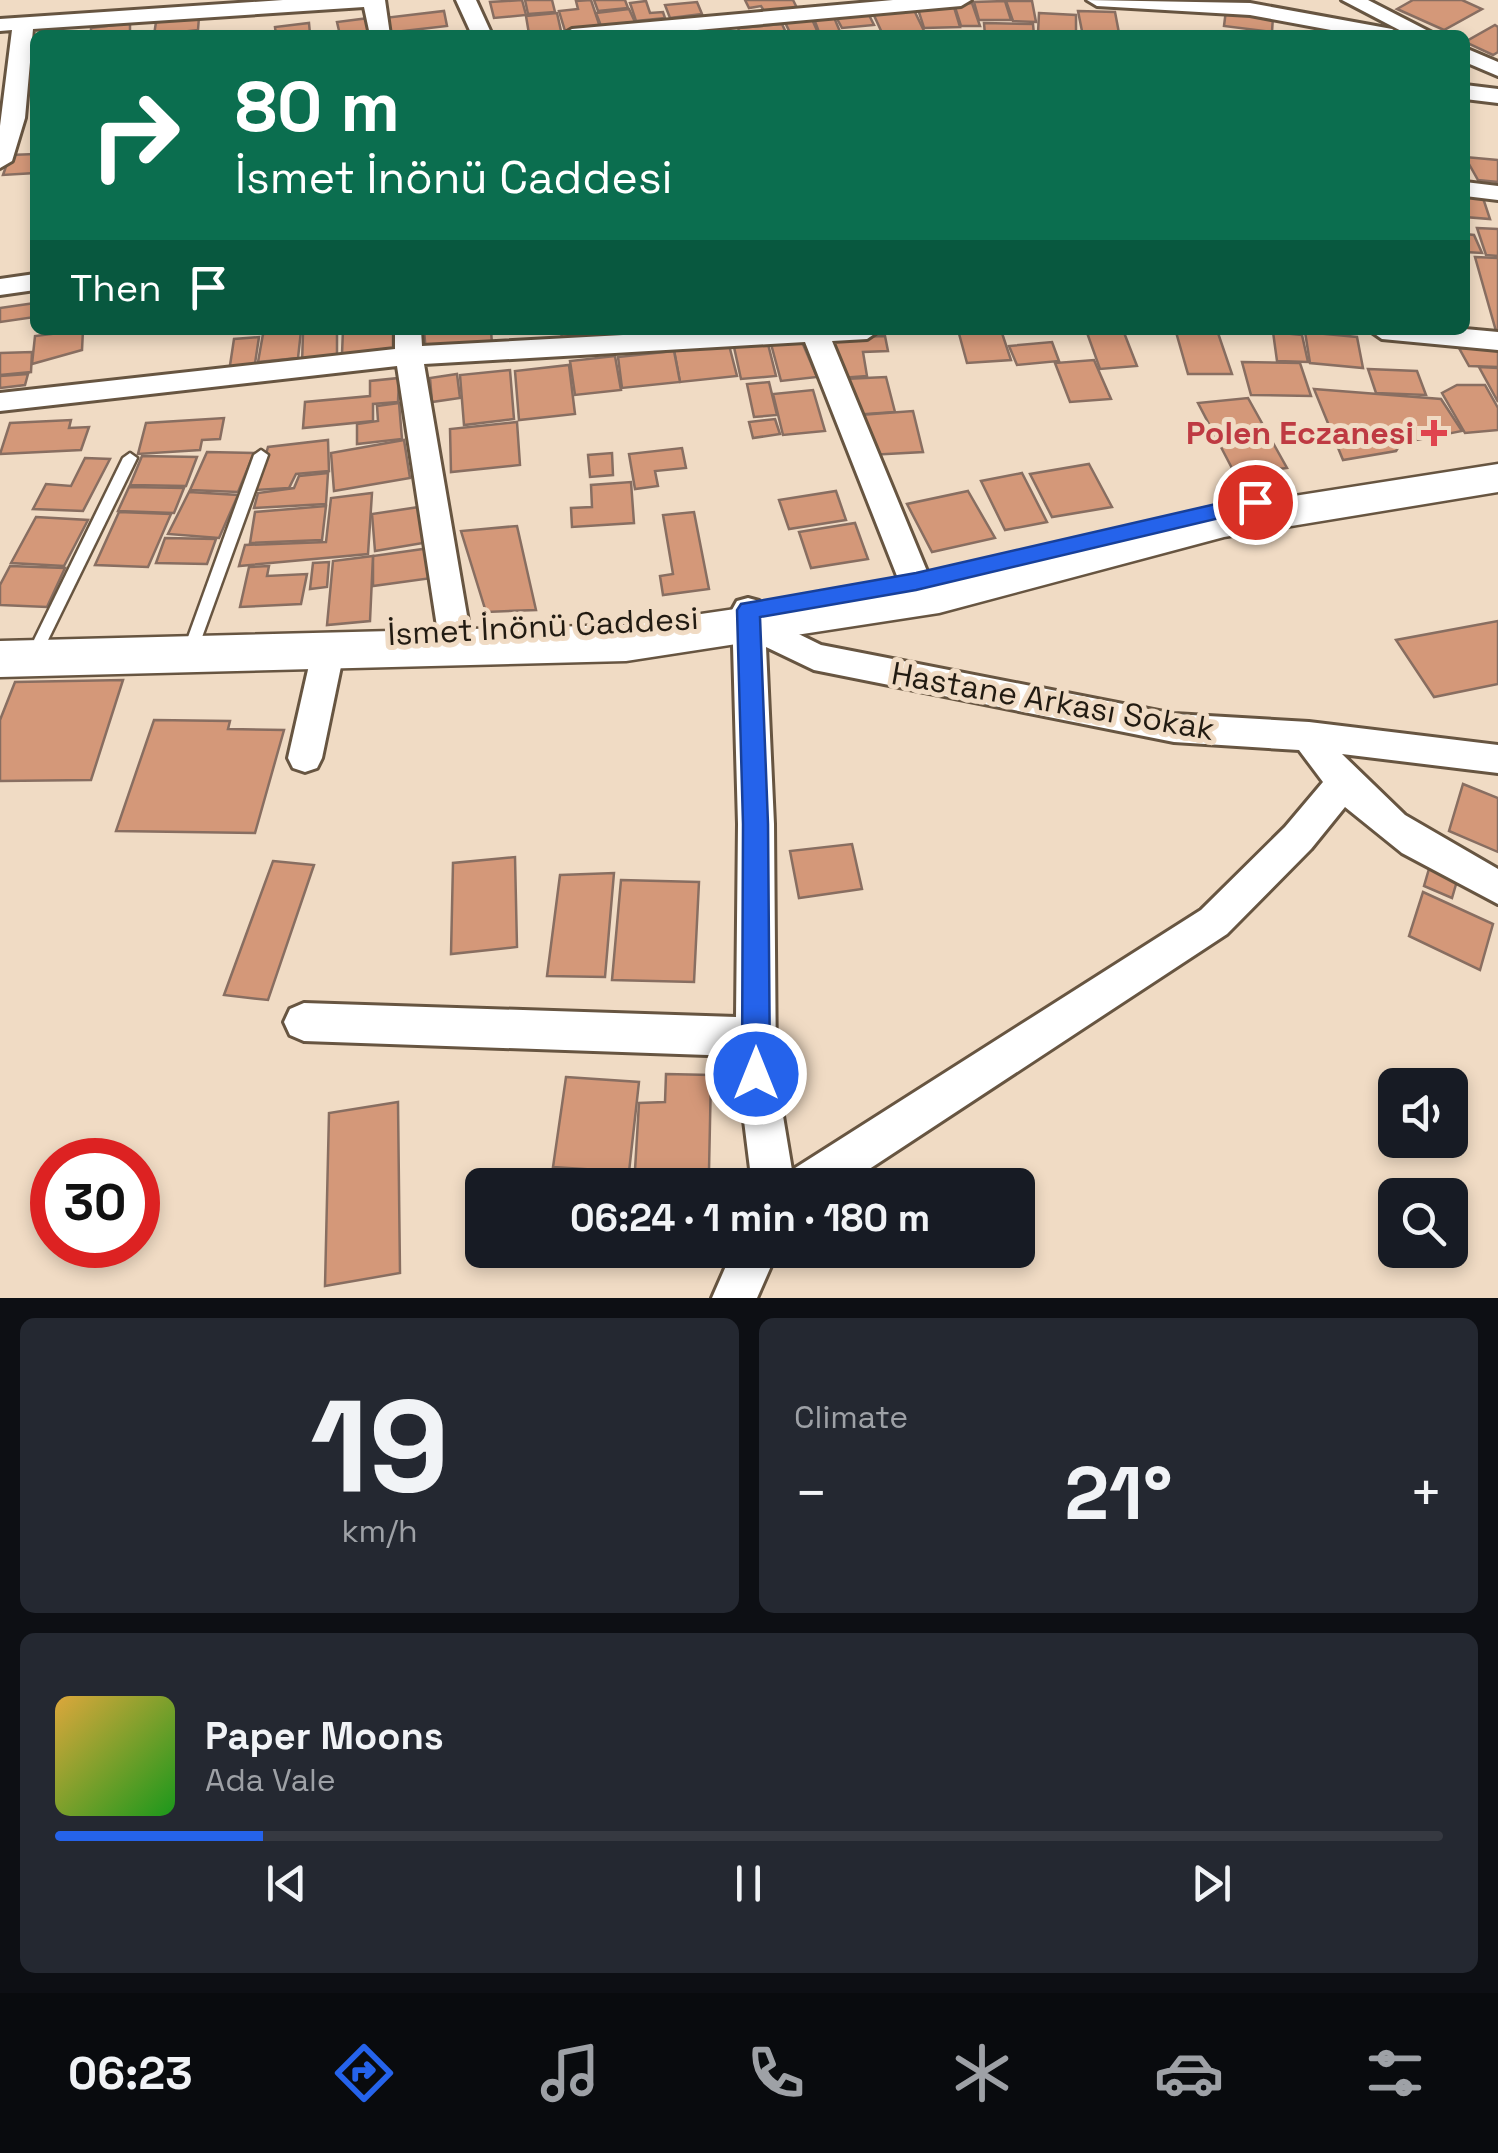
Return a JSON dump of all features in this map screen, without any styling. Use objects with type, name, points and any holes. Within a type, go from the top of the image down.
[{"type":"street","points":[[0,161],[17,102],[11,24],[141,25],[374,0],[379,30]]},
{"type":"street","points":[[466,0],[480,30]]},
{"type":"street","points":[[619,30],[961,0]]},
{"type":"street","points":[[1098,0],[1250,9],[1365,30]]},
{"type":"street","points":[[1352,0],[1415,30]]},
{"type":"street","points":[[1470,56],[1498,70]]},
{"type":"street","points":[[1470,93],[1498,96]]},
{"type":"street","points":[[1470,190],[1498,193]]},
{"type":"street","points":[[0,288],[30,283]]},
{"type":"street","points":[[0,402],[408,343],[704,335]]},
{"type":"street","points":[[816,335],[916,581]]},
{"type":"street","points":[[1435,335],[1498,341]]},
{"type":"street","points":[[408,343],[454,633]]},
{"type":"street","points":[[0,659],[626,643],[749,617],[939,596],[1224,522],[1497,476]]},
{"type":"street","name":"İsmet İnönü Caddesi","points":[[21,640],[454,633],[749,617],[1255,502],[1497,476]]},
{"type":"street","points":[[749,617],[756,1074],[770,1168]]},
{"type":"street","name":"Hastane Arkası Sokak","points":[[749,617],[814,658],[983,692],[1174,728],[1309,736],[1498,759]]},
{"type":"street","points":[[306,758],[328,652]]},
{"type":"street","points":[[1309,736],[1342,785],[1382,822],[1422,849],[1498,887]]},
{"type":"street","points":[[833,1168],[1214,922],[1298,838],[1342,785]]},
{"type":"street","points":[[304,1022],[756,1038]]},
{"type":"street","points":[[734,1298],[748,1268]]},
{"type":"lane","points":[[194,640],[261,454]]},
{"type":"lane","points":[[21,640],[130,458]]},
{"type":"building","points":[[522,0],[526,15],[494,18],[490,2]]},
{"type":"building","points":[[525,0],[552,0],[555,12],[528,14]]},
{"type":"building","points":[[591,0],[600,27],[565,30],[559,11],[578,9],[576,1]]},
{"type":"building","points":[[594,0],[625,0],[628,8],[598,11]]},
{"type":"building","points":[[745,0],[793,0],[797,8],[764,11],[761,6],[749,8]]},
{"type":"building","points":[[1413,0],[1462,0],[1482,9],[1444,30],[1397,9]]},
{"type":"building","points":[[646,1],[650,13],[663,12],[665,18],[636,21],[630,3]]},
{"type":"building","points":[[1005,1],[1011,20],[979,20],[974,2]]},
{"type":"building","points":[[1006,1],[1032,1],[1036,22],[1013,21]]},
{"type":"building","points":[[697,2],[702,14],[670,18],[665,5]]},
{"type":"building","points":[[972,3],[980,26],[961,26],[954,4]]},
{"type":"building","points":[[953,4],[960,27],[924,28],[917,6]]},
{"type":"building","points":[[913,8],[924,30],[881,30],[872,11]]},
{"type":"building","points":[[629,9],[635,22],[601,26],[596,13]]},
{"type":"building","points":[[1226,10],[1273,16],[1272,30],[1224,26]]},
{"type":"building","points":[[444,11],[447,26],[386,30],[384,18]]},
{"type":"building","points":[[867,11],[874,25],[842,28],[835,15]]},
{"type":"building","points":[[1078,11],[1115,12],[1118,30],[1082,30]]},
{"type":"building","points":[[557,13],[561,30],[528,30],[526,16]]},
{"type":"building","points":[[1039,13],[1076,15],[1076,30],[1038,30]]},
{"type":"building","points":[[833,15],[839,30],[818,30],[813,16]]},
{"type":"building","points":[[199,17],[198,30],[155,30],[156,22]]},
{"type":"building","points":[[811,17],[817,30],[789,30],[784,20]]},
{"type":"building","points":[[369,18],[370,30],[339,30],[337,22]]},
{"type":"building","points":[[130,23],[130,30],[91,28]]},
{"type":"building","points":[[309,23],[310,30],[275,30],[275,27]]},
{"type":"building","points":[[984,23],[1033,24],[1034,30],[985,30]]},
{"type":"building","points":[[782,24],[785,30],[739,30]]},
{"type":"building","points":[[1495,25],[1498,52],[1493,55],[1470,44],[1470,39]]},
{"type":"building","points":[[30,154],[30,173],[3,175],[10,155]]},
{"type":"building","points":[[1470,157],[1498,160],[1498,182],[1478,180]]},
{"type":"building","points":[[1470,194],[1482,195],[1490,219],[1470,217]]},
{"type":"building","points":[[1477,228],[1498,229],[1498,256],[1486,255]]},
{"type":"building","points":[[1470,235],[1474,235],[1482,253],[1470,252]]},
{"type":"building","points":[[1475,257],[1498,258],[1498,331],[1496,331]]},
{"type":"building","points":[[30,304],[30,318],[0,322],[0,308]]},
{"type":"building","points":[[83,335],[82,350],[32,364],[35,336]]},
{"type":"building","points":[[263,335],[301,335],[298,358],[258,362]]},
{"type":"building","points":[[303,335],[337,335],[337,360],[302,364]]},
{"type":"building","points":[[343,335],[393,335],[393,348],[342,354]]},
{"type":"building","points":[[424,335],[491,335],[492,344],[426,352]]},
{"type":"building","points":[[562,335],[606,337],[562,340]]},
{"type":"building","points":[[959,335],[1003,335],[1011,360],[967,363]]},
{"type":"building","points":[[1088,335],[1125,335],[1137,366],[1100,369]]},
{"type":"building","points":[[1177,335],[1219,335],[1232,374],[1188,374]]},
{"type":"building","points":[[1273,335],[1302,335],[1308,362],[1277,361]]},
{"type":"building","points":[[1305,335],[1357,337],[1363,368],[1310,363]]},
{"type":"building","points":[[885,336],[888,351],[863,352],[867,376],[840,378],[832,338]]},
{"type":"building","points":[[259,337],[254,370],[229,372],[234,339]]},
{"type":"building","points":[[802,342],[817,377],[781,381],[771,344]]},
{"type":"building","points":[[1052,342],[1059,361],[1017,365],[1009,346]]},
{"type":"building","points":[[768,344],[776,376],[741,379],[734,347]]},
{"type":"building","points":[[729,345],[737,376],[680,382],[674,350]]},
{"type":"building","points":[[1459,348],[1498,350],[1498,367],[1469,366]]},
{"type":"building","points":[[674,351],[680,382],[622,388],[618,357]]},
{"type":"building","points":[[32,352],[31,372],[0,375],[0,353]]},
{"type":"building","points":[[615,356],[621,390],[575,395],[570,361]]},
{"type":"building","points":[[1094,360],[1111,399],[1070,402],[1055,363]]},
{"type":"building","points":[[1242,362],[1300,363],[1311,396],[1251,395]]},
{"type":"building","points":[[569,365],[575,414],[519,420],[515,371]]},
{"type":"building","points":[[1479,367],[1498,368],[1498,402]]},
{"type":"building","points":[[1368,369],[1417,371],[1426,395],[1376,393]]},
{"type":"building","points":[[510,370],[514,419],[464,425],[460,375]]},
{"type":"building","points":[[28,374],[25,385],[0,388],[0,376]]},
{"type":"building","points":[[457,374],[460,398],[432,402],[430,378]]},
{"type":"building","points":[[886,377],[895,412],[852,415],[844,379]]},
{"type":"building","points":[[399,378],[398,402],[373,404],[373,421],[303,428],[305,402],[370,396],[370,381]]},
{"type":"building","points":[[769,382],[777,415],[754,417],[747,384]]},
{"type":"building","points":[[1457,385],[1485,385],[1498,408],[1498,430],[1465,433],[1442,393]]},
{"type":"building","points":[[1314,389],[1441,399],[1462,431],[1401,443],[1396,451],[1343,460]]},
{"type":"building","points":[[813,390],[825,431],[783,435],[773,394]]},
{"type":"building","points":[[1248,398],[1287,468],[1235,474],[1198,403]]},
{"type":"building","points":[[399,403],[402,439],[357,444],[357,424],[378,421],[377,406]]},
{"type":"building","points":[[913,411],[923,452],[869,455],[860,415]]},
{"type":"building","points":[[224,418],[220,439],[202,440],[200,450],[138,454],[146,423]]},
{"type":"building","points":[[775,419],[780,434],[753,438],[749,422]]},
{"type":"building","points":[[71,420],[69,428],[89,427],[81,450],[0,454],[10,423]]},
{"type":"building","points":[[517,422],[520,465],[451,472],[450,429]]},
{"type":"building","points":[[328,440],[329,471],[296,474],[289,488],[256,490],[268,447]]},
{"type":"building","points":[[404,440],[410,478],[334,491],[331,453]]},
{"type":"building","points":[[682,448],[686,468],[655,471],[658,486],[635,489],[629,454]]},
{"type":"building","points":[[207,452],[254,453],[238,492],[190,490]]},
{"type":"building","points":[[612,453],[613,475],[590,477],[588,455]]},
{"type":"building","points":[[142,456],[197,457],[186,486],[130,485]]},
{"type":"building","points":[[85,458],[110,459],[83,511],[33,509],[46,484],[71,486]]},
{"type":"building","points":[[1089,464],[1112,507],[1052,517],[1030,474]]},
{"type":"building","points":[[328,473],[326,504],[254,508],[258,493],[294,488],[299,476]]},
{"type":"building","points":[[1022,473],[1047,522],[1005,530],[981,481]]},
{"type":"building","points":[[631,482],[634,523],[572,527],[571,508],[592,507],[591,485]]},
{"type":"building","points":[[129,487],[184,488],[174,513],[118,511]]},
{"type":"building","points":[[836,491],[846,520],[789,529],[779,500]]},
{"type":"building","points":[[968,491],[995,538],[932,552],[907,504]]},
{"type":"building","points":[[189,492],[238,495],[219,538],[168,534]]},
{"type":"building","points":[[372,493],[368,554],[239,566],[245,545],[326,542],[331,498]]},
{"type":"building","points":[[326,506],[322,540],[250,543],[255,512]]},
{"type":"building","points":[[419,507],[423,543],[375,551],[372,514]]},
{"type":"building","points":[[119,512],[171,514],[148,567],[95,565]]},
{"type":"building","points":[[694,512],[709,589],[663,595],[660,576],[673,574],[663,515]]},
{"type":"building","points":[[36,517],[88,520],[64,566],[11,563]]},
{"type":"building","points":[[855,523],[868,559],[811,568],[799,532]]},
{"type":"building","points":[[517,526],[536,610],[486,612],[461,531]]},
{"type":"building","points":[[165,538],[216,539],[207,564],[156,563]]},
{"type":"building","points":[[430,548],[432,578],[373,586],[373,556]]},
{"type":"building","points":[[373,556],[370,621],[327,625],[333,561]]},
{"type":"building","points":[[329,562],[327,587],[310,589],[313,563]]},
{"type":"building","points":[[10,566],[65,568],[47,607],[0,605],[0,585]]},
{"type":"building","points":[[269,566],[267,576],[307,574],[301,604],[240,607],[249,567]]},
{"type":"building","points":[[1498,621],[1498,684],[1434,697],[1396,640]]},
{"type":"building","points":[[123,680],[91,780],[0,781],[0,720],[15,682]]},
{"type":"building","points":[[154,720],[230,721],[228,729],[284,730],[255,833],[116,831]]},
{"type":"building","points":[[1463,784],[1498,798],[1498,852],[1449,831]]},
{"type":"building","points":[[852,844],[862,889],[799,898],[790,851]]},
{"type":"building","points":[[515,857],[517,947],[451,954],[453,863]]},
{"type":"building","points":[[273,861],[314,865],[268,1000],[224,995]]},
{"type":"building","points":[[1431,862],[1459,874],[1452,898],[1424,886]]},
{"type":"building","points":[[614,873],[605,977],[547,976],[560,875]]},
{"type":"building","points":[[621,880],[699,882],[694,982],[612,980]]},
{"type":"building","points":[[1423,892],[1493,924],[1480,970],[1409,936]]},
{"type":"building","points":[[666,1074],[711,1075],[709,1168],[635,1168],[639,1103],[665,1102]]},
{"type":"building","points":[[566,1077],[639,1082],[629,1168],[553,1167]]},
{"type":"building","points":[[398,1102],[400,1273],[325,1286],[329,1113]]},
{"type":"place","name":"Polen Eczanesi","points":[[1434,433]]},
{"type":"route","points":[[756,1074],[756,824],[748,610],[916,581],[1255,502]]}]
